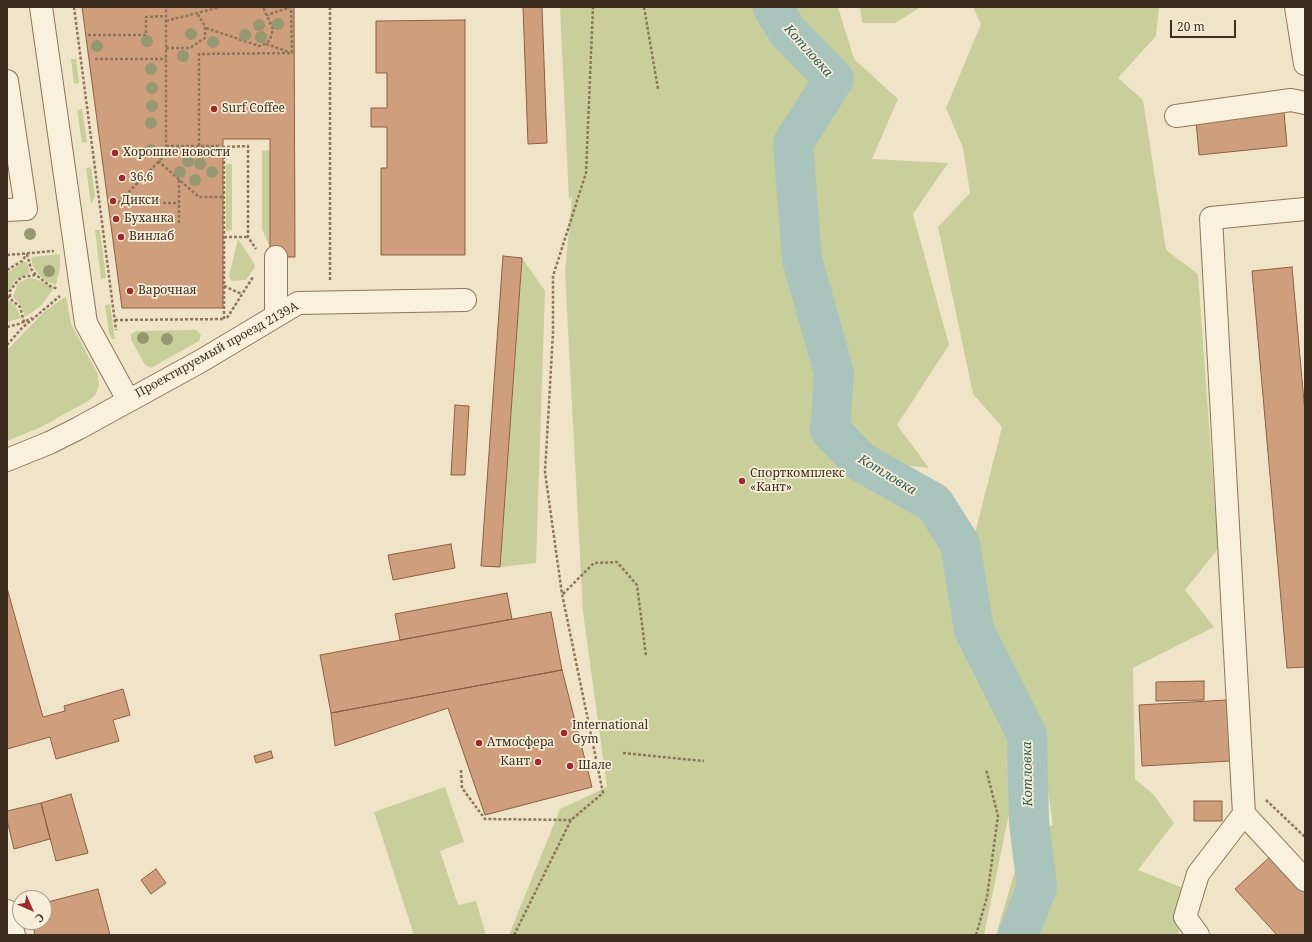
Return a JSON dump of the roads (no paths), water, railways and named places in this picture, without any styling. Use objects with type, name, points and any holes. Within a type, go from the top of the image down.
[{"type":"street","points":[[41,7],[86,323],[128,400]]},
{"type":"street","points":[[1296,7],[1305,64]]},
{"type":"street","points":[[7,81],[26,209],[7,210]]},
{"type":"street","points":[[1176,116],[1291,100],[1305,103]]},
{"type":"street","points":[[1305,209],[1211,218],[1244,814],[1305,880]]},
{"type":"street","points":[[282,257],[282,312]]},
{"type":"street","name":"Проектируемый проезд 2139А","points":[[7,460],[49,443],[201,360],[298,303],[465,300]]},
{"type":"street","points":[[1198,935],[1185,917],[1198,874],[1244,814]]},
{"type":"street","points":[[7,911],[14,935]]},
{"type":"waterway","name":"Котловка","points":[[773,7],[787,31],[834,79],[793,143],[802,259],[834,373],[830,430],[861,462],[934,503],[960,544],[974,630],[1027,735],[1029,823],[1037,887],[1018,935]]},
{"type":"place","name":"Surf Coffee","points":[[214,109]]},
{"type":"place","name":"Хорошие новости","points":[[115,153]]},
{"type":"place","name":"36,6","points":[[122,178]]},
{"type":"place","name":"Дикси","points":[[113,201]]},
{"type":"place","name":"Буханка","points":[[116,219]]},
{"type":"place","name":"Винлаб","points":[[121,237]]},
{"type":"place","name":"Варочная","points":[[130,291]]},
{"type":"place","name":"Спорткомплекс «Кант»","points":[[742,481]]},
{"type":"place","name":"International Gym","points":[[564,733]]},
{"type":"place","name":"Атмосфера","points":[[479,743]]},
{"type":"place","name":"Кант","points":[[538,762]]},
{"type":"place","name":"Шале","points":[[570,766]]}]
